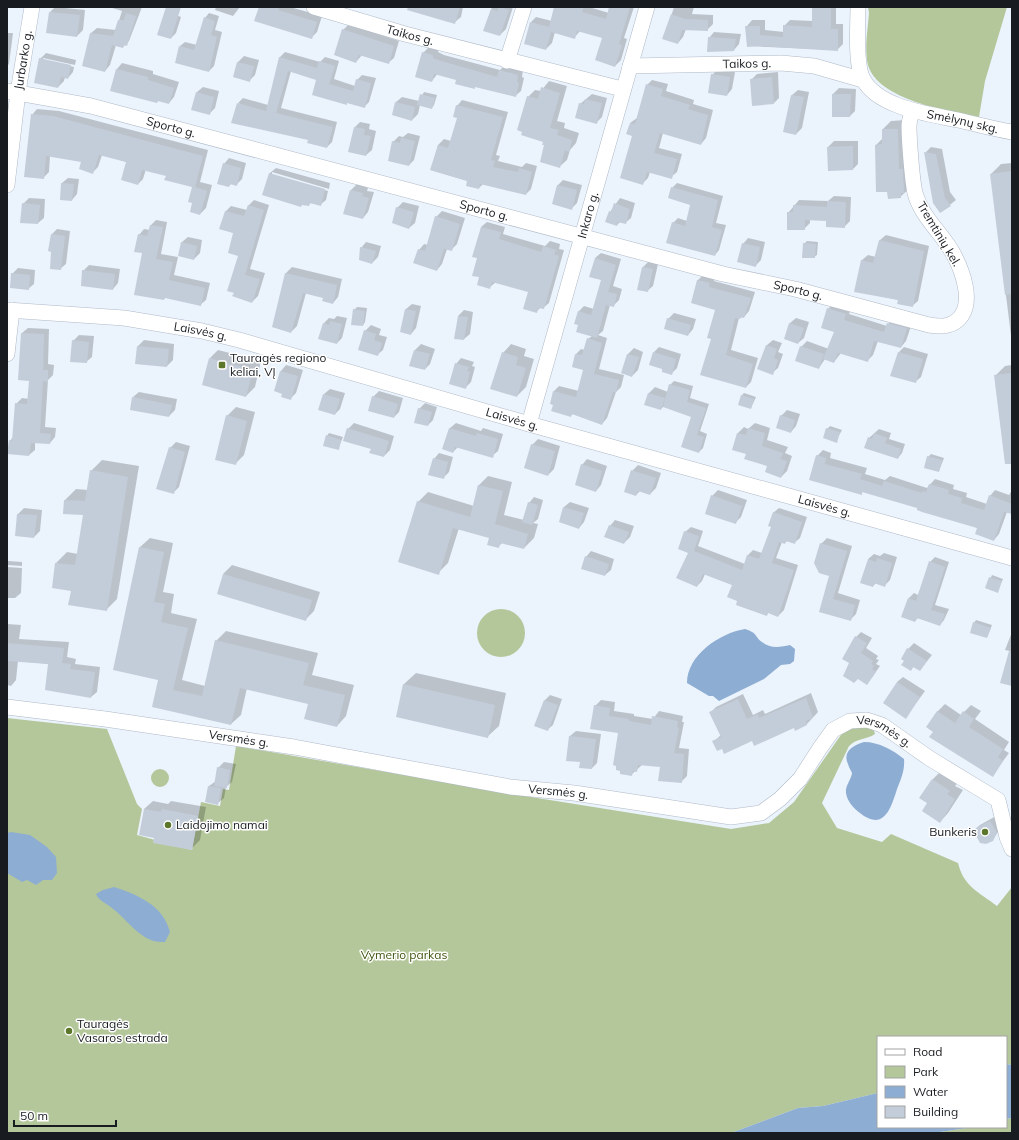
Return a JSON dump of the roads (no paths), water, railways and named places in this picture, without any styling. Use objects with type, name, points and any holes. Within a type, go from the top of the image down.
[{"type":"street","name":"Jurbarko g.","points":[[7,185],[13,92],[32,7]]},
{"type":"street","name":"Taikos g.","points":[[314,7],[405,34],[622,89]]},
{"type":"street","points":[[508,61],[524,7]]},
{"type":"street","name":"Inkaro g.","points":[[529,424],[622,89],[647,7]]},
{"type":"street","points":[[858,7],[859,64],[863,80],[870,88],[882,97],[912,111]]},
{"type":"street","name":"Taikos g.","points":[[630,66],[781,63],[814,66],[863,80]]},
{"type":"street","name":"Sporto g.","points":[[13,92],[91,106],[582,235],[723,274],[795,289],[929,325],[941,327],[951,324],[959,319]]},
{"type":"street","name":"Smėlynų skg.","points":[[912,111],[1012,132]]},
{"type":"street","name":"Tremtinių kel.","points":[[912,111],[909,125],[915,192],[922,210],[932,227],[955,256],[962,275],[966,293],[966,308],[959,319]]},
{"type":"street","points":[[7,354],[10,310]]},
{"type":"street","name":"Laisvės g.","points":[[10,310],[124,318],[202,331],[278,350],[529,424],[1012,558]]},
{"type":"street","name":"Versmės g.","points":[[7,707],[105,719],[278,745],[510,787],[574,793],[731,817],[761,813],[780,799],[800,779],[820,748],[834,730],[850,721],[868,720],[882,725],[928,758],[998,800],[1007,837],[1012,849]]},
{"type":"water","points":[[745,629],[754,633],[768,646],[779,647],[790,645],[795,649],[794,661],[790,664],[781,665],[764,679],[719,701],[713,696],[709,696],[687,683],[688,673],[693,663],[707,647],[725,635]]},
{"type":"water","points":[[864,742],[875,743],[886,747],[904,759],[904,767],[892,803],[889,810],[881,819],[875,820],[868,818],[860,813],[849,802],[846,793],[846,788],[852,773],[847,759],[848,752],[856,745]]},
{"type":"water","points":[[11,832],[30,835],[47,847],[56,857],[57,873],[52,880],[43,880],[36,885],[27,880],[22,882],[7,873],[7,833]]},
{"type":"water","points":[[114,887],[148,902],[156,908],[167,923],[170,932],[165,942],[157,942],[143,936],[96,894]]},
{"type":"water","points":[[1007,1064],[1012,1065],[1012,1118],[1007,1119]]},
{"type":"water","points":[[877,1093],[877,1128],[967,1128],[933,1133],[731,1133],[798,1108],[823,1106]]},
{"type":"place","name":"Tauragės regiono keliai, VĮ","points":[[222,365]]},
{"type":"place","name":"Laidojimo namai","points":[[168,825]]},
{"type":"place","name":"Bunkeris","points":[[985,832]]},
{"type":"place","name":"Tauragės Vasaros estrada","points":[[69,1031]]},
{"type":"park label","name":"Vymerio parkas","points":[[404,955]]}]
